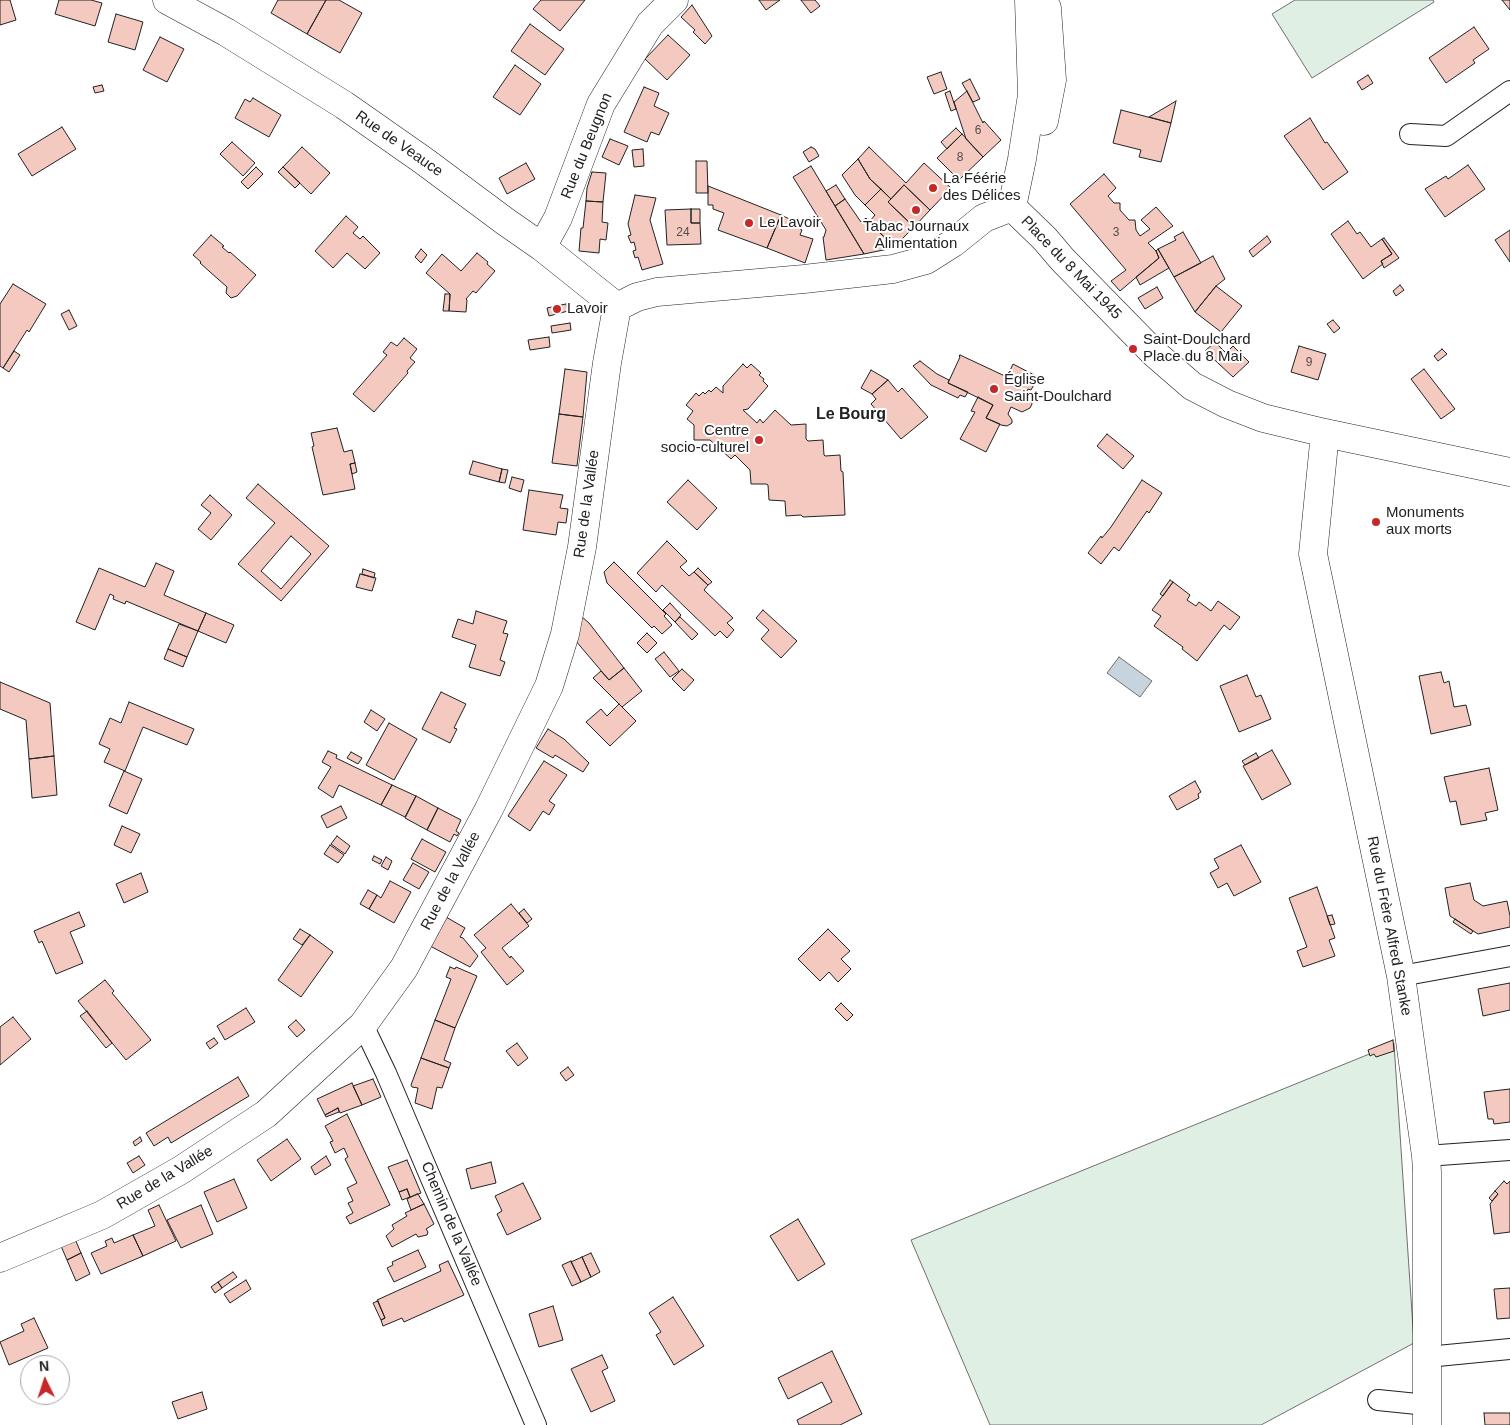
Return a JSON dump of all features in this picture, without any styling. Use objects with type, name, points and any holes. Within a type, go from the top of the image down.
[{"type":"street","name":"Rue de Veauce","points":[[167,0],[226,32],[344,105],[424,160],[542,247],[617,307]]},
{"type":"street","name":"Rue du Beugnon","points":[[542,247],[558,218],[601,104],[650,24],[674,0]]},
{"type":"street","points":[[1012,207],[1032,95],[1029,0]]},
{"type":"street","points":[[1022,159],[1043,126],[1052,80],[1050,30],[1046,0]]},
{"type":"street","points":[[1410,134],[1446,136],[1510,91]]},
{"type":"street","name":"Place du 8 Mai 1945","points":[[617,307],[637,297],[657,292],[893,269],[926,260],[953,243],[984,218],[1012,207],[1046,239],[1062,259],[1154,353],[1192,386],[1227,404],[1263,418],[1324,433],[1510,472]]},
{"type":"street","name":"Rue de la Vallée","points":[[0,1258],[102,1216],[181,1170],[266,1114],[363,1025],[404,968],[489,809],[550,686],[565,634],[582,547],[607,363],[617,307]]},
{"type":"street","name":"Rue du Frère Alfred Stanke","points":[[1324,433],[1313,554],[1401,976],[1426,1156],[1427,1415]]},
{"type":"street","points":[[1401,976],[1510,956]]},
{"type":"street","name":"Chemin de la Vallée","points":[[363,1025],[386,1072],[536,1425]]},
{"type":"street","points":[[1426,1156],[1510,1150]]},
{"type":"street","points":[[1427,1357],[1510,1349]]},
{"type":"street","points":[[1378,1400],[1427,1415]]},
{"type":"green space","points":[[1295,0],[1433,0],[1434,2],[1312,78],[1272,14]]},
{"type":"green space","points":[[1394,1044],[1414,1343],[1261,1425],[990,1425],[911,1240]]},
{"type":"shaded area","points":[[1119,657],[1152,681],[1140,697],[1107,673]]},
{"type":"building","points":[[0,0],[10,0],[16,20],[0,25]]},
{"type":"building","points":[[59,0],[91,0],[102,3],[95,26],[55,14]]},
{"type":"building","points":[[278,0],[326,0],[307,34],[271,13]]},
{"type":"building","points":[[326,0],[339,0],[362,13],[340,53],[307,34]]},
{"type":"building","points":[[541,0],[585,0],[560,31],[533,9]]},
{"type":"building","points":[[759,0],[780,0],[766,10]]},
{"type":"building","points":[[801,0],[815,0],[820,6],[811,13]]},
{"type":"building","points":[[1502,0],[1510,0],[1510,10]]},
{"type":"building","points":[[692,5],[712,36],[705,44],[693,32],[695,30],[681,17]]},
{"type":"building","points":[[116,14],[143,22],[135,50],[108,42]]},
{"type":"building","points":[[530,24],[564,49],[545,75],[511,51]]},
{"type":"building","points":[[1474,27],[1489,49],[1473,60],[1475,63],[1446,83],[1429,58]]},
{"type":"building","points":[[668,35],[690,55],[667,80],[645,59]]},
{"type":"building","points":[[160,37],[184,49],[167,82],[143,70]]},
{"type":"building","points":[[515,65],[541,84],[520,115],[493,97]]},
{"type":"building","points":[[941,72],[947,89],[934,94],[927,77]]},
{"type":"building","points":[[1368,75],[1373,83],[1362,90],[1357,82]]},
{"type":"building","points":[[970,79],[980,99],[973,102],[962,83]]},
{"type":"building","points":[[102,85],[104,91],[95,93],[93,87]]},
{"type":"building","points":[[644,87],[659,93],[654,106],[669,113],[659,135],[651,132],[647,142],[624,132]]},
{"type":"building","points":[[950,91],[956,109],[951,111],[945,93]]},
{"type":"building","points":[[967,91],[983,123],[984,121],[1001,140],[983,157],[966,139],[954,102]]},
{"type":"building","points":[[253,98],[281,115],[269,137],[235,118],[245,99],[250,102]]},
{"type":"building","points":[[1176,101],[1171,123],[1149,117]]},
{"type":"building","points":[[1121,110],[1171,123],[1161,162],[1139,157],[1141,150],[1113,143]]},
{"type":"building","points":[[1310,118],[1325,143],[1327,142],[1348,172],[1323,190],[1284,136]]},
{"type":"building","points":[[62,127],[76,149],[32,176],[18,154]]},
{"type":"building","points":[[956,128],[962,134],[947,149],[941,142]]},
{"type":"building","points":[[962,134],[983,157],[959,180],[937,158]]},
{"type":"building","points":[[610,139],[628,146],[619,165],[602,157]]},
{"type":"building","points":[[232,142],[255,163],[243,176],[220,154]]},
{"type":"building","points":[[302,147],[330,173],[311,194],[283,167]]},
{"type":"building","points":[[811,147],[815,149],[819,156],[809,162],[803,152]]},
{"type":"building","points":[[869,147],[906,183],[924,163],[951,188],[930,210],[904,185],[891,199],[870,179],[858,159]]},
{"type":"building","points":[[643,149],[644,166],[634,167],[632,150]]},
{"type":"building","points":[[858,159],[870,179],[881,189],[865,205],[855,195],[842,175]]},
{"type":"building","points":[[696,161],[707,161],[708,193],[696,193]]},
{"type":"building","points":[[526,163],[535,179],[507,194],[499,178]]},
{"type":"building","points":[[1468,165],[1485,189],[1445,217],[1425,189],[1446,176],[1448,179]]},
{"type":"building","points":[[811,166],[864,254],[826,260],[823,237],[826,230],[793,177]]},
{"type":"building","points":[[256,167],[263,174],[248,189],[241,182]]},
{"type":"building","points":[[283,167],[300,183],[295,188],[278,172]]},
{"type":"building","points":[[592,172],[606,173],[603,202],[586,201],[587,188]]},
{"type":"building","points":[[1104,174],[1116,188],[1108,196],[1114,203],[1120,203],[1120,210],[1129,220],[1135,220],[1136,230],[1140,236],[1150,229],[1141,220],[1156,207],[1173,226],[1148,243],[1156,251],[1159,258],[1120,291],[1111,281],[1126,270],[1070,204]]},
{"type":"building","points":[[836,185],[845,199],[835,206],[826,191]]},
{"type":"building","points":[[904,185],[930,210],[914,227],[888,202]]},
{"type":"building","name":"Le Lavoir","points":[[708,186],[781,215],[767,248],[718,230],[724,213],[713,209],[713,205],[708,205]]},
{"type":"building","points":[[881,189],[891,199],[888,202],[914,227],[894,247],[869,222],[875,215],[865,205]]},
{"type":"building","points":[[635,195],[656,198],[650,220],[663,264],[642,270],[638,257],[635,258],[633,251],[636,250],[634,242],[631,243],[628,236],[631,235],[628,224]]},
{"type":"building","points":[[845,199],[861,222],[866,218],[893,248],[864,254],[835,206]]},
{"type":"building","points":[[586,201],[603,202],[602,222],[608,223],[606,240],[600,239],[599,253],[579,251]]},
{"type":"building","points":[[691,209],[700,209],[700,223],[691,223]]},
{"type":"building","points":[[691,209],[691,223],[700,223],[701,244],[667,245],[665,210]]},
{"type":"building","points":[[781,215],[800,224],[799,228],[802,230],[800,235],[813,239],[805,263],[767,248]]},
{"type":"building","points":[[346,216],[358,227],[353,233],[360,239],[363,236],[380,253],[365,269],[347,253],[333,268],[315,251]]},
{"type":"building","points":[[1348,221],[1357,234],[1360,232],[1371,247],[1382,239],[1392,254],[1381,261],[1383,264],[1363,279],[1331,234]]},
{"type":"building","points":[[1510,230],[1510,262],[1495,240]]},
{"type":"building","points":[[1183,232],[1201,263],[1174,277],[1158,249],[1176,240],[1174,237]]},
{"type":"building","points":[[211,235],[224,246],[222,247],[256,275],[237,296],[231,298],[226,293],[227,287],[193,255]]},
{"type":"building","points":[[1267,236],[1271,242],[1253,257],[1249,251]]},
{"type":"building","points":[[1384,238],[1399,258],[1384,268],[1381,261],[1392,254],[1382,239]]},
{"type":"building","points":[[421,249],[427,255],[421,263],[415,257]]},
{"type":"building","points":[[1158,249],[1169,268],[1140,285],[1136,277],[1159,258],[1156,251]]},
{"type":"building","points":[[477,253],[495,271],[476,293],[473,291],[466,299],[466,312],[449,311],[450,294],[426,273],[442,254],[461,271]]},
{"type":"building","points":[[1213,256],[1225,279],[1216,286],[1195,312],[1174,277]]},
{"type":"building","points":[[13,284],[46,304],[29,332],[27,330],[3,368],[0,366],[0,304]]},
{"type":"building","points":[[1400,285],[1404,290],[1396,296],[1393,291]]},
{"type":"building","points":[[1216,286],[1242,306],[1221,332],[1195,312]]},
{"type":"building","points":[[1157,287],[1163,298],[1145,309],[1138,298]]},
{"type":"building","points":[[445,294],[450,294],[449,311],[443,311]]},
{"type":"building","name":"Lavoir","points":[[566,304],[568,311],[549,316],[547,308]]},
{"type":"building","points":[[69,310],[77,326],[69,330],[61,314]]},
{"type":"building","points":[[1333,320],[1340,328],[1334,333],[1327,324]]},
{"type":"building","points":[[570,323],[571,330],[552,333],[551,326]]},
{"type":"building","points":[[549,337],[550,347],[530,350],[528,340]]},
{"type":"building","points":[[404,338],[417,349],[410,358],[415,362],[407,371],[408,373],[374,412],[353,394],[387,355],[383,352],[391,342],[397,346]]},
{"type":"building","points":[[1215,342],[1226,353],[1233,346],[1249,362],[1233,377],[1205,351]]},
{"type":"building","points":[[1299,346],[1326,354],[1318,380],[1291,372]]},
{"type":"building","points":[[1442,349],[1447,354],[1438,361],[1434,356]]},
{"type":"building","points":[[14,351],[20,355],[9,372],[3,368]]},
{"type":"building","name":"Église Saint-Doulchard","points":[[960,355],[1007,377],[1013,364],[1038,377],[1031,390],[1028,389],[1025,394],[1031,399],[1032,404],[1030,408],[1022,412],[1011,407],[1008,414],[1012,423],[1007,426],[986,418],[993,405],[948,383]]},
{"type":"building","points":[[920,361],[937,374],[949,380],[948,383],[968,392],[965,397],[960,395],[958,398],[931,385],[913,366]]},
{"type":"building","name":"Centre socio-culturel","points":[[743,364],[747,368],[751,364],[761,373],[759,375],[768,386],[748,409],[743,410],[757,423],[760,419],[763,423],[775,410],[791,425],[806,424],[806,439],[808,441],[823,440],[825,456],[840,455],[841,471],[843,472],[845,515],[786,516],[785,501],[769,500],[768,485],[766,484],[751,484],[750,470],[735,455],[731,459],[710,440],[694,440],[694,425],[687,419],[693,411],[686,405],[696,393],[699,396],[709,390],[711,392],[716,387],[723,393],[723,386]]},
{"type":"building","points":[[565,369],[587,372],[583,417],[559,414]]},
{"type":"building","points":[[1424,369],[1455,409],[1441,419],[1411,379]]},
{"type":"building","points":[[871,370],[888,380],[872,394],[861,388]]},
{"type":"building","points":[[888,380],[898,392],[902,388],[928,417],[901,439],[871,404],[876,399],[872,394]]},
{"type":"building","points":[[978,397],[993,405],[986,418],[1000,424],[986,452],[960,439],[975,412],[971,411]]},
{"type":"building","points":[[559,414],[583,417],[577,466],[552,463]]},
{"type":"building","points":[[337,428],[344,452],[352,450],[355,463],[350,464],[355,489],[323,495],[312,447],[314,446],[311,433]]},
{"type":"building","points":[[1107,434],[1134,456],[1123,469],[1097,446]]},
{"type":"building","points":[[473,461],[502,469],[499,482],[469,474]]},
{"type":"building","points":[[355,463],[357,472],[352,474],[350,464]]},
{"type":"building","points":[[502,469],[508,470],[505,483],[499,482]]},
{"type":"building","points":[[512,477],[524,480],[521,492],[509,488]]},
{"type":"building","points":[[688,480],[717,508],[697,530],[667,502]]},
{"type":"building","points":[[1142,480],[1162,493],[1119,551],[1114,547],[1101,564],[1088,553],[1101,536],[1102,538],[1111,527]]},
{"type":"building","points":[[258,484],[329,546],[281,601],[238,564],[275,523],[246,498]],"holes":[[[291,536],[311,554],[281,589],[261,571]]]},
{"type":"building","points":[[529,490],[563,495],[560,508],[568,509],[566,523],[558,522],[556,535],[523,530]]},
{"type":"building","points":[[210,495],[232,515],[211,540],[198,529],[211,513],[201,505]]},
{"type":"building","points":[[667,541],[687,561],[680,567],[689,576],[694,572],[708,585],[704,590],[733,618],[727,623],[734,630],[727,638],[720,631],[715,636],[662,585],[656,592],[637,573]]},
{"type":"building","points":[[614,562],[666,614],[664,616],[672,625],[662,634],[654,626],[652,628],[607,583],[604,572]]},
{"type":"building","points":[[156,563],[174,571],[164,595],[206,613],[198,631],[126,601],[125,604],[113,599],[114,596],[110,594],[95,630],[76,622],[99,568],[145,587]]},
{"type":"building","points":[[698,568],[712,582],[708,585],[694,572]]},
{"type":"building","points":[[363,569],[375,573],[374,578],[362,574]]},
{"type":"building","points":[[360,574],[376,578],[372,591],[356,587]]},
{"type":"building","points":[[1170,580],[1173,582],[1163,596],[1160,594]]},
{"type":"building","points":[[1173,582],[1190,595],[1187,600],[1196,606],[1199,602],[1211,611],[1218,601],[1240,617],[1230,630],[1224,625],[1197,661],[1182,649],[1183,647],[1154,626],[1161,616],[1152,610]]},
{"type":"building","points":[[670,603],[681,615],[675,622],[663,610]]},
{"type":"building","points":[[763,610],[797,641],[781,658],[761,639],[769,630],[756,618]]},
{"type":"building","points":[[476,611],[507,621],[503,633],[508,634],[500,660],[505,662],[500,676],[469,667],[476,645],[452,637],[458,619],[473,624]]},
{"type":"building","points":[[206,613],[234,625],[226,643],[198,631]]},
{"type":"building","points":[[581,616],[589,623],[624,668],[609,680],[575,640]]},
{"type":"building","points":[[680,617],[698,634],[692,640],[675,622]]},
{"type":"building","points":[[179,624],[198,631],[187,657],[168,649]]},
{"type":"building","points":[[647,633],[657,643],[647,653],[637,643]]},
{"type":"building","points":[[168,649],[187,657],[183,667],[164,659]]},
{"type":"building","points":[[664,652],[679,671],[670,677],[655,659]]},
{"type":"building","points":[[624,668],[642,691],[622,707],[593,678],[601,671],[609,680]]},
{"type":"building","points":[[682,669],[694,680],[684,691],[672,679]]},
{"type":"building","points":[[1441,672],[1444,683],[1449,681],[1454,707],[1466,705],[1471,725],[1431,734],[1419,676]]},
{"type":"building","points":[[1247,675],[1256,697],[1261,695],[1271,719],[1239,732],[1220,686]]},
{"type":"building","points":[[0,682],[50,703],[54,756],[29,759],[26,720],[0,709]]},
{"type":"building","points":[[441,692],[466,704],[454,728],[457,729],[450,743],[422,729]]},
{"type":"building","points":[[129,702],[194,729],[187,745],[143,727],[125,771],[104,762],[110,749],[99,744],[110,718],[121,723]]},
{"type":"building","points":[[619,704],[636,721],[610,746],[586,722],[601,709],[607,716]]},
{"type":"building","points":[[371,710],[385,719],[377,731],[364,722]]},
{"type":"building","points":[[389,723],[417,739],[394,780],[366,765]]},
{"type":"building","points":[[548,729],[564,739],[589,763],[583,772],[555,755],[553,758],[536,748]]},
{"type":"building","points":[[1272,750],[1291,784],[1262,800],[1243,766]]},
{"type":"building","points":[[328,751],[337,755],[336,758],[392,785],[381,805],[339,785],[333,798],[318,788],[331,767],[322,762]]},
{"type":"building","points":[[351,752],[362,758],[358,764],[347,758]]},
{"type":"building","points":[[1256,753],[1259,758],[1245,765],[1242,761]]},
{"type":"building","points":[[54,756],[57,795],[32,798],[29,759]]},
{"type":"building","points":[[544,761],[567,775],[549,801],[555,805],[549,815],[543,811],[530,831],[508,816]]},
{"type":"building","points":[[1489,768],[1498,810],[1485,813],[1487,820],[1461,825],[1456,801],[1450,802],[1444,777]]},
{"type":"building","points":[[124,771],[142,779],[127,814],[109,806]]},
{"type":"building","points":[[1195,781],[1201,792],[1198,794],[1199,798],[1177,810],[1169,796]]},
{"type":"building","points":[[392,785],[416,796],[405,817],[381,805]]},
{"type":"building","points":[[416,796],[438,808],[427,830],[405,818]]},
{"type":"building","points":[[341,806],[347,818],[327,828],[321,816]]},
{"type":"building","points":[[438,808],[461,820],[456,831],[459,833],[457,836],[454,834],[450,842],[427,830]]},
{"type":"building","points":[[122,826],[140,834],[131,853],[114,845]]},
{"type":"building","points":[[337,836],[350,846],[345,854],[331,844]]},
{"type":"building","points":[[422,839],[446,852],[435,872],[411,859]]},
{"type":"building","points":[[330,845],[344,855],[338,863],[324,854]]},
{"type":"building","points":[[1241,845],[1261,882],[1234,896],[1227,883],[1218,888],[1210,873],[1219,868],[1214,859]]},
{"type":"building","points":[[374,856],[382,860],[380,864],[372,860]]},
{"type":"building","points":[[386,857],[392,861],[388,870],[381,866]]},
{"type":"building","points":[[413,863],[429,872],[419,889],[403,880]]},
{"type":"building","points":[[141,873],[148,892],[124,903],[116,884]]},
{"type":"building","points":[[390,881],[411,892],[394,923],[369,909],[377,895],[381,898]]},
{"type":"building","points":[[1470,883],[1474,900],[1483,906],[1507,901],[1510,927],[1478,934],[1450,916],[1445,888]]},
{"type":"building","points":[[1317,887],[1335,938],[1329,940],[1335,956],[1303,967],[1297,951],[1307,947],[1289,898]]},
{"type":"building","points":[[368,890],[377,895],[369,909],[360,904]]},
{"type":"building","points":[[511,904],[529,926],[502,948],[524,971],[507,985],[481,952],[486,948],[474,935]]},
{"type":"building","points":[[524,909],[532,919],[527,923],[519,913]]},
{"type":"building","points":[[79,912],[85,926],[70,932],[83,963],[56,974],[42,941],[39,943],[34,931]]},
{"type":"building","points":[[1332,915],[1335,924],[1330,925],[1327,916]]},
{"type":"building","points":[[446,917],[465,928],[460,937],[478,956],[470,967],[430,946]]},
{"type":"building","points":[[1455,919],[1473,931],[1471,934],[1453,922]]},
{"type":"building","points":[[300,929],[310,935],[302,945],[293,939]]},
{"type":"building","points":[[828,929],[850,951],[841,959],[851,969],[838,982],[829,972],[820,981],[798,959]]},
{"type":"building","points":[[310,935],[333,952],[301,997],[278,980]]},
{"type":"building","points":[[450,967],[455,969],[456,967],[477,976],[455,1028],[435,1020],[451,979],[446,977]]},
{"type":"building","points":[[105,980],[114,991],[112,993],[151,1040],[126,1060],[78,1001]]},
{"type":"building","points":[[1510,983],[1510,1010],[1483,1016],[1478,989]]},
{"type":"building","points":[[841,1003],[853,1015],[847,1021],[835,1009]]},
{"type":"building","points":[[246,1008],[255,1022],[225,1040],[217,1026]]},
{"type":"building","points":[[87,1011],[112,1043],[106,1048],[80,1016]]},
{"type":"building","points":[[13,1017],[31,1039],[0,1065],[0,1027]]},
{"type":"building","points":[[296,1020],[305,1030],[297,1037],[288,1027]]},
{"type":"building","points":[[435,1020],[455,1028],[444,1060],[451,1063],[449,1068],[421,1058]]},
{"type":"building","points":[[214,1038],[218,1043],[210,1049],[206,1043]]},
{"type":"building","points":[[1393,1040],[1394,1051],[1376,1057],[1374,1054],[1370,1056],[1368,1050]]},
{"type":"building","points":[[517,1043],[528,1058],[518,1066],[506,1051]]},
{"type":"building","points":[[421,1058],[449,1068],[442,1088],[437,1087],[432,1109],[415,1103],[418,1088],[411,1085]]},
{"type":"building","points":[[568,1067],[574,1075],[566,1081],[560,1073]]},
{"type":"building","points":[[238,1077],[249,1096],[171,1143],[168,1137],[154,1146],[146,1133]]},
{"type":"building","points":[[373,1079],[381,1097],[362,1105],[353,1086]]},
{"type":"building","points":[[352,1083],[362,1105],[340,1113],[338,1108],[325,1115],[317,1099]]},
{"type":"building","points":[[1510,1089],[1510,1122],[1494,1124],[1493,1119],[1488,1119],[1484,1092]]},
{"type":"building","points":[[338,1108],[339,1112],[326,1117],[325,1115]]},
{"type":"building","points":[[347,1114],[390,1205],[350,1224],[346,1217],[353,1213],[348,1203],[353,1201],[347,1188],[357,1183],[345,1159],[348,1157],[344,1148],[335,1153],[330,1142],[333,1141],[325,1126]]},
{"type":"building","points":[[140,1137],[142,1141],[135,1146],[133,1142]]},
{"type":"building","points":[[287,1139],[301,1159],[271,1181],[257,1160]]},
{"type":"building","points":[[139,1156],[145,1165],[133,1173],[127,1163]]},
{"type":"building","points":[[326,1156],[331,1165],[315,1175],[311,1167]]},
{"type":"building","points":[[407,1160],[421,1193],[410,1197],[407,1189],[399,1192],[388,1167]]},
{"type":"building","points":[[491,1162],[496,1183],[471,1189],[466,1169]]},
{"type":"building","points":[[234,1179],[247,1208],[217,1222],[204,1192]]},
{"type":"building","points":[[1504,1181],[1507,1184],[1510,1181],[1510,1232],[1494,1234],[1490,1204],[1498,1194],[1495,1191]]},
{"type":"building","points":[[523,1183],[541,1219],[507,1235],[497,1214],[502,1211],[495,1196]]},
{"type":"building","points":[[407,1189],[410,1197],[402,1200],[399,1192]]},
{"type":"building","points":[[1495,1191],[1498,1194],[1492,1201],[1489,1198]]},
{"type":"building","points":[[417,1194],[424,1204],[411,1210],[407,1199]]},
{"type":"building","points":[[424,1204],[434,1224],[426,1229],[427,1235],[418,1237],[416,1234],[392,1247],[386,1236],[394,1229],[392,1225],[407,1216],[405,1213]]},
{"type":"building","points":[[159,1205],[176,1241],[143,1256],[133,1235],[155,1226],[148,1210]]},
{"type":"building","points":[[201,1205],[213,1234],[181,1248],[167,1220]]},
{"type":"building","points":[[798,1219],[825,1264],[798,1281],[770,1236]]},
{"type":"building","points":[[133,1235],[143,1256],[101,1274],[91,1253],[107,1246],[105,1241],[112,1238],[114,1243]]},
{"type":"building","points":[[75,1239],[81,1253],[67,1260],[61,1246]]},
{"type":"building","points":[[418,1250],[426,1267],[394,1282],[387,1268],[393,1265],[392,1262]]},
{"type":"building","points":[[81,1253],[90,1274],[76,1281],[67,1260]]},
{"type":"building","points":[[591,1253],[600,1272],[591,1277],[582,1257]]},
{"type":"building","points":[[582,1257],[591,1277],[581,1282],[571,1262]]},
{"type":"building","points":[[448,1261],[464,1295],[404,1322],[402,1318],[383,1326],[381,1320],[385,1318],[377,1300],[441,1271],[439,1265]]},
{"type":"building","points":[[571,1261],[581,1282],[572,1286],[562,1265]]},
{"type":"building","points":[[233,1272],[237,1277],[222,1288],[218,1282]]},
{"type":"building","points":[[246,1280],[251,1289],[230,1303],[224,1294]]},
{"type":"building","points":[[218,1282],[222,1288],[215,1293],[211,1287]]},
{"type":"building","points":[[1510,1288],[1510,1318],[1497,1319],[1494,1289]]},
{"type":"building","points":[[673,1297],[704,1346],[674,1365],[656,1335],[661,1332],[649,1313]]},
{"type":"building","points":[[378,1301],[385,1318],[381,1320],[373,1303]]},
{"type":"building","points":[[553,1306],[563,1340],[539,1347],[529,1314]]},
{"type":"building","points":[[34,1318],[48,1348],[32,1355],[20,1355],[20,1360],[9,1365],[0,1342],[24,1331],[21,1324]]},
{"type":"building","points":[[832,1351],[862,1414],[840,1425],[799,1425],[797,1420],[832,1402],[822,1382],[788,1399],[778,1378]]},
{"type":"building","points":[[602,1355],[608,1368],[602,1371],[615,1401],[591,1412],[571,1369]]},
{"type":"building","points":[[202,1392],[207,1409],[178,1419],[172,1402]]},
{"type":"building","points":[[1484,1413],[1510,1413],[1510,1425],[1485,1425]]},
{"type":"place","name":"La Féérie des Délices","points":[[933,188]]},
{"type":"place","name":"Tabac Journaux Alimentation","points":[[916,210]]},
{"type":"place","name":"Le Lavoir","points":[[749,223]]},
{"type":"place","name":"Lavoir","points":[[557,309]]},
{"type":"place","name":"Saint-Doulchard Place du 8 Mai","points":[[1133,349]]},
{"type":"place","name":"Église Saint-Doulchard","points":[[994,389]]},
{"type":"place","name":"Centre socio-culturel","points":[[759,440]]},
{"type":"place","name":"Monuments aux morts","points":[[1376,522]]},
{"type":"district","name":"Le Bourg","points":[[851,415]]}]
